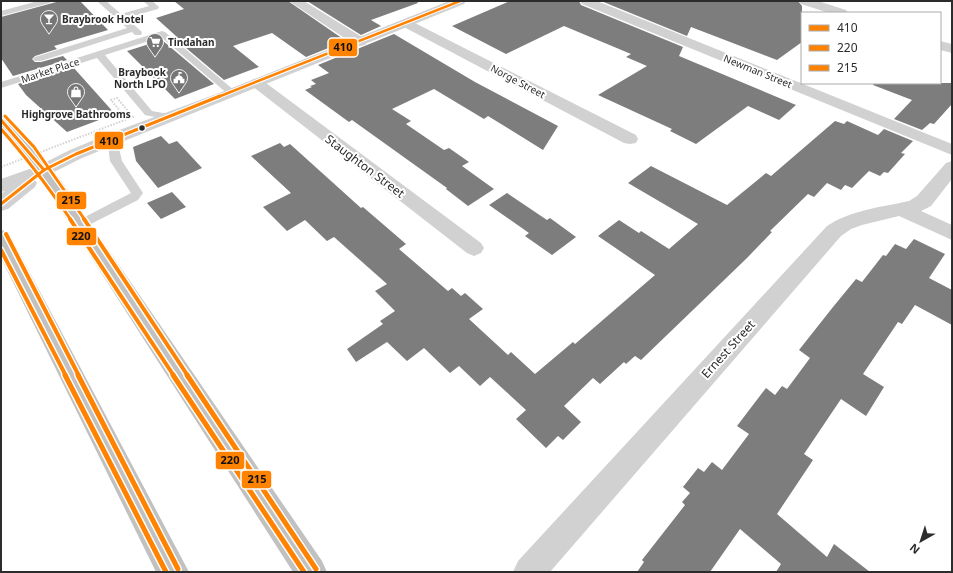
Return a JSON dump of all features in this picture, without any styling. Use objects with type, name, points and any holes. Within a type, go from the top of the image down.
[{"type":"highway","points":[[1,120],[44,170],[311,572]]},
{"type":"highway","points":[[1,237],[173,572]]},
{"type":"street","points":[[295,1],[360,42]]},
{"type":"street","points":[[1,186],[44,170],[76,154],[112,139],[232,93],[460,1]]},
{"type":"street","name":"Newman Street","points":[[586,1],[952,150]]},
{"type":"street","points":[[805,1],[839,12]]},
{"type":"street","name":"Norge Street","points":[[407,23],[630,139]]},
{"type":"street","points":[[941,45],[952,49]]},
{"type":"street","name":"Staughton Street","points":[[257,83],[474,248]]},
{"type":"street","name":"Ernest Street","points":[[529,572],[834,230],[844,224],[858,219],[915,206],[924,201],[952,167]]},
{"type":"street","points":[[1,204],[44,170]]},
{"type":"street","points":[[902,210],[952,233]]},
{"type":"lane","points":[[1,14],[47,1]]},
{"type":"lane","points":[[101,1],[121,17],[144,39]]},
{"type":"lane","points":[[121,17],[155,7],[147,1]]},
{"type":"lane","points":[[38,59],[133,29]]},
{"type":"lane","name":"Market Place","points":[[1,85],[162,34],[232,93]]},
{"type":"lane","points":[[99,54],[149,113],[170,117]]},
{"type":"lane","points":[[81,224],[134,197],[137,193],[116,161],[112,139]]},
{"type":"path","points":[[1,167],[133,117],[117,98],[111,100],[126,117]]},
{"type":"building","points":[[60,1],[80,1],[108,30],[54,46],[57,49],[35,56],[32,59],[35,62],[41,62],[63,56],[67,60],[13,76],[1,58],[1,17]]},
{"type":"building","points":[[174,1],[288,1],[346,41],[306,57],[272,33],[233,46],[259,67],[224,80],[173,37],[176,36],[156,18],[184,9]]},
{"type":"building","points":[[307,1],[417,1],[418,3],[371,20],[381,26],[361,35]]},
{"type":"building","points":[[510,1],[579,1],[581,5],[683,47],[679,56],[796,105],[779,120],[748,106],[696,144],[670,131],[672,129],[598,95],[647,66],[626,57],[631,54],[564,26],[506,54],[452,26]]},
{"type":"building","points":[[601,1],[798,1],[802,6],[801,43],[777,60],[691,27],[687,36]]},
{"type":"building","points":[[394,34],[475,82],[558,126],[543,150],[488,116],[484,119],[434,89],[392,109],[411,121],[406,124],[444,150],[449,148],[469,162],[462,166],[494,189],[468,206],[446,189],[447,188],[352,120],[349,122],[305,90],[316,84],[311,80],[329,73],[318,65]]},
{"type":"building","points":[[162,40],[214,84],[175,99],[127,51]]},
{"type":"building","name":"Highgrove Bathrooms","points":[[73,67],[115,114],[67,132],[26,95],[18,84]]},
{"type":"building","points":[[952,83],[952,104],[934,124],[930,123],[922,130],[894,119],[912,100],[873,85]]},
{"type":"building","points":[[835,121],[844,124],[847,121],[878,135],[884,129],[913,141],[901,153],[905,154],[888,173],[884,172],[880,176],[869,171],[852,188],[845,185],[841,190],[827,183],[814,197],[808,194],[770,231],[772,232],[747,258],[641,360],[635,356],[626,364],[624,362],[600,384],[593,378],[564,406],[581,422],[563,440],[558,436],[546,448],[516,419],[526,410],[490,377],[480,386],[459,366],[450,373],[424,348],[407,361],[387,342],[356,362],[347,349],[383,324],[380,321],[395,311],[375,291],[387,284],[334,237],[327,241],[305,220],[287,231],[263,207],[291,193],[251,156],[280,143],[284,147],[290,144],[361,208],[363,207],[406,244],[399,249],[448,291],[452,288],[461,296],[465,293],[483,309],[469,319],[508,355],[511,352],[535,374],[573,342],[575,344],[655,275],[598,236],[619,220],[639,233],[641,231],[669,249],[698,224],[628,183],[651,166],[727,205],[766,173],[771,176]]},
{"type":"building","points":[[161,136],[169,144],[177,141],[202,168],[158,188],[136,161],[133,147]]},
{"type":"building","points":[[172,192],[186,207],[161,219],[147,203]]},
{"type":"building","points":[[507,193],[547,220],[550,218],[576,237],[552,255],[525,236],[529,233],[489,205]]},
{"type":"building","points":[[914,239],[945,254],[929,278],[952,290],[952,325],[915,305],[902,324],[898,322],[863,374],[884,387],[866,416],[841,399],[804,454],[813,460],[777,514],[827,557],[834,544],[870,572],[776,572],[781,564],[740,529],[710,572],[637,572],[644,562],[642,560],[685,505],[682,502],[690,493],[683,487],[698,468],[704,472],[712,462],[722,470],[749,434],[737,426],[766,388],[775,395],[782,386],[787,389],[810,358],[799,350],[856,279],[862,282],[883,255],[886,256],[895,244],[906,249]]},
{"type":"transit line","name":"410","points":[[1,204],[44,170],[76,154],[460,1]]},
{"type":"transit line","name":"215","points":[[5,116],[34,147],[60,183],[316,569]]},
{"type":"transit line","name":"410","points":[[1,120],[44,170]]},
{"type":"transit line","name":"220","points":[[1,129],[24,155],[50,189],[304,572]]},
{"type":"transit line","name":"215","points":[[6,234],[178,569]]},
{"type":"transit line","name":"220","points":[[1,250],[166,572]]},
{"type":"place","name":"Braybrook Hotel","points":[[49,34]]},
{"type":"place","name":"Tindahan","points":[[155,57]]},
{"type":"place","name":"Braybook North LPO","points":[[179,93]]},
{"type":"place","name":"Highgrove Bathrooms","points":[[76,107]]}]
